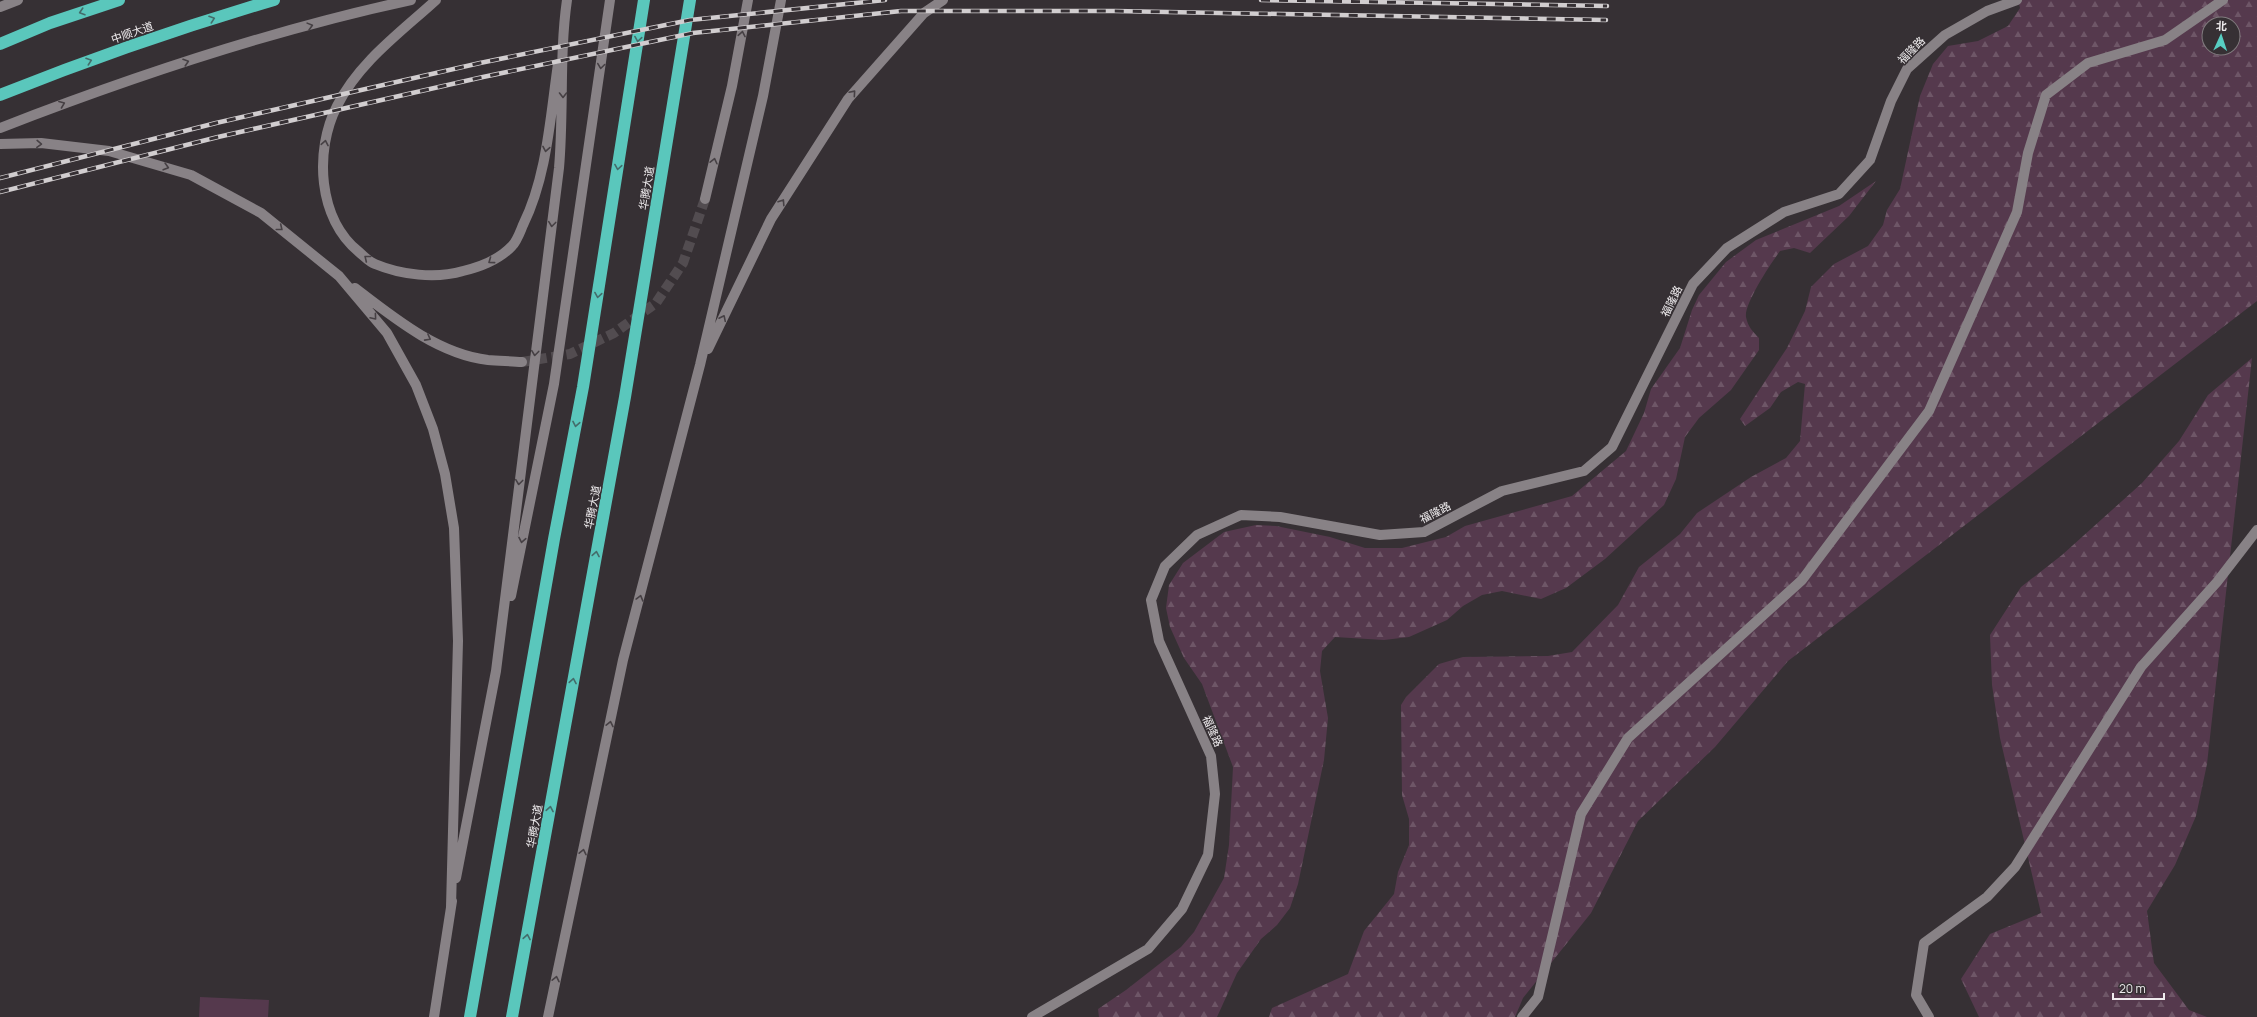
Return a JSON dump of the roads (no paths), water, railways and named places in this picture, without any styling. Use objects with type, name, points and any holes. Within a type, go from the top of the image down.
[{"type":"highway","points":[[0,44],[50,23],[119,0]]},
{"type":"highway","name":"中顺大道","points":[[0,94],[61,70],[222,15],[274,0]]},
{"type":"highway","points":[[470,1017],[554,539],[583,387],[644,0]]},
{"type":"highway","name":"华腾大道","points":[[512,1017],[625,397],[690,0]]},
{"type":"main road","points":[[0,7],[18,0]]},
{"type":"main road","points":[[0,128],[76,98],[230,47],[411,0]]},
{"type":"main road","points":[[436,0],[359,70],[336,106],[324,143],[323,183],[333,219],[352,246],[374,264],[412,274],[449,275],[485,266],[512,246],[532,207],[542,174],[567,0]]},
{"type":"main road","points":[[434,1017],[451,907],[496,671],[554,384],[610,0]]},
{"type":"main road","points":[[705,199],[732,86],[748,0]]},
{"type":"main road","points":[[548,1017],[623,660],[700,365],[763,96],[781,0]]},
{"type":"main road","points":[[700,365],[771,219],[848,99],[924,13],[943,0]]},
{"type":"main road","name":"福隆路","points":[[1032,1017],[1148,949],[1182,909],[1208,854],[1215,794],[1211,756],[1158,641],[1151,600],[1166,566],[1198,535],[1240,515],[1280,517],[1380,535],[1424,532],[1502,491],[1584,471],[1612,447],[1693,284],[1727,248],[1784,212],[1839,194],[1870,160],[1891,101],[1907,69],[1945,35],[1987,11],[2017,0]]},
{"type":"main road","points":[[1522,1017],[1538,997],[1581,814],[1628,738],[1802,580],[1929,411],[2017,212],[2028,153],[2046,95],[2088,64],[2165,40],[2223,0]]},
{"type":"main road","points":[[496,671],[559,168],[563,126],[563,27]]},
{"type":"main road","points":[[0,144],[41,143],[109,151],[191,175],[261,212],[339,276],[400,323],[449,349],[487,360],[522,362]]},
{"type":"main road","points":[[339,276],[387,333],[416,385],[434,429],[445,474],[454,528],[458,641],[451,907]]},
{"type":"main road","points":[[1930,1017],[1916,995],[1924,943],[1987,897],[2015,867],[2141,667],[2217,582],[2257,530]]},
{"type":"tunnel","points":[[522,362],[570,354],[614,333],[656,303],[683,263],[705,199]]},
{"type":"railway","points":[[0,178],[216,123],[480,63],[690,20],[885,0]]},
{"type":"railway","points":[[1261,0],[1607,6]]},
{"type":"railway","points":[[0,192],[218,137],[483,77],[693,33],[901,11],[1115,11],[1606,20]]}]
